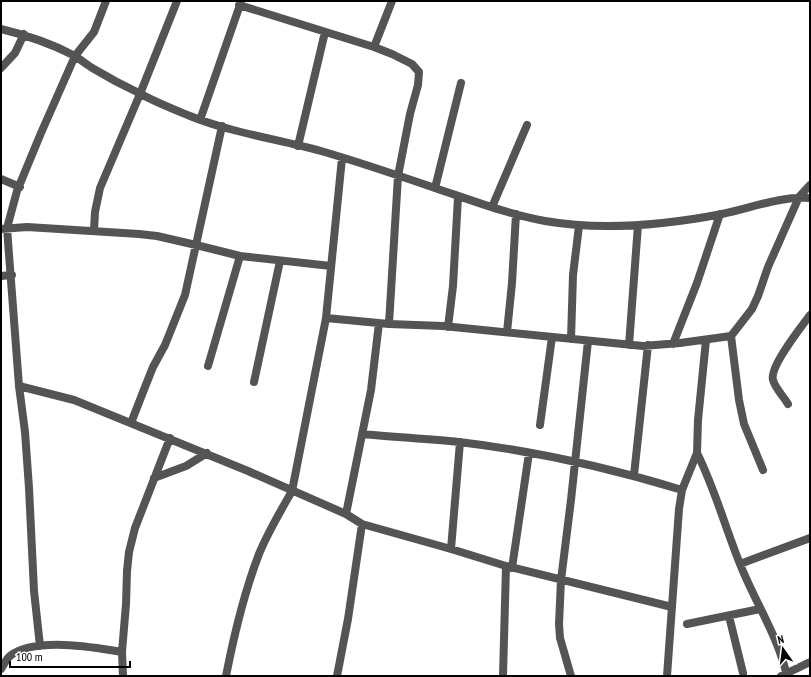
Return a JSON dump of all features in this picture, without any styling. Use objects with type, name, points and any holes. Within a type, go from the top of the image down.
[{"type":"street","points":[[40,646],[34,591],[25,432],[19,386],[12,275],[4,228],[41,133],[76,56],[94,32],[106,1]]},
{"type":"street","points":[[94,230],[95,212],[100,188],[177,1]]},
{"type":"street","points":[[374,47],[392,1]]},
{"type":"street","points":[[200,120],[240,3],[374,47],[412,64],[418,72],[418,85],[410,114],[398,176],[389,324]]},
{"type":"street","points":[[1,29],[24,34],[76,56],[92,68],[140,94],[200,120],[342,158],[435,188],[458,197],[545,221],[579,226],[638,225],[720,214],[758,204],[799,197],[810,198]]},
{"type":"street","points":[[298,146],[325,32]]},
{"type":"street","points":[[1,68],[15,53],[24,34]]},
{"type":"street","points":[[435,188],[461,83]]},
{"type":"street","points":[[492,207],[527,125]]},
{"type":"street","points":[[131,423],[147,380],[165,344],[185,295],[222,126]]},
{"type":"street","points":[[226,676],[234,638],[257,559],[268,534],[292,491],[326,318],[342,158]]},
{"type":"street","points":[[1,179],[20,187]]},
{"type":"street","points":[[326,318],[507,332],[629,345],[673,344],[731,336],[744,319],[758,296],[768,267],[799,197],[810,185]]},
{"type":"street","points":[[448,327],[453,286],[458,197]]},
{"type":"street","points":[[507,332],[512,283],[516,214]]},
{"type":"street","points":[[673,344],[706,257],[720,214]]},
{"type":"street","points":[[629,345],[638,225]]},
{"type":"street","points":[[571,339],[573,275],[579,226]]},
{"type":"street","points":[[4,228],[27,227],[94,230],[157,236],[196,244],[240,256],[331,266]]},
{"type":"street","points":[[208,366],[240,256]]},
{"type":"street","points":[[254,382],[280,261]]},
{"type":"street","points":[[1,276],[12,275]]},
{"type":"street","points":[[788,404],[773,380],[772,374],[780,358],[810,315]]},
{"type":"street","points":[[346,514],[372,384],[379,323]]},
{"type":"street","points":[[731,336],[742,417],[763,470]]},
{"type":"street","points":[[540,424],[552,337]]},
{"type":"street","points":[[667,676],[682,490],[697,453],[698,420],[706,340]]},
{"type":"street","points":[[571,676],[560,638],[559,624],[561,580],[572,500],[588,341]]},
{"type":"street","points":[[634,475],[648,345]]},
{"type":"street","points":[[19,386],[74,400],[170,438],[346,514],[362,524],[509,567],[672,607]]},
{"type":"street","points":[[362,434],[460,442],[529,453],[634,475],[682,490]]},
{"type":"street","points":[[123,676],[122,652],[129,552],[135,528],[170,438]]},
{"type":"street","points":[[451,549],[460,442]]},
{"type":"street","points":[[154,478],[186,466],[207,453]]},
{"type":"street","points":[[503,676],[509,567],[529,453]]},
{"type":"street","points":[[697,453],[708,477],[740,564],[760,610],[777,642],[783,658],[785,675],[810,662]]},
{"type":"street","points":[[337,676],[348,619],[362,524]]},
{"type":"street","points":[[740,564],[810,539]]},
{"type":"street","points":[[687,624],[760,610]]},
{"type":"street","points":[[729,616],[742,673]]},
{"type":"street","points":[[1,669],[9,657],[25,648],[40,646],[83,646],[122,652]]}]
